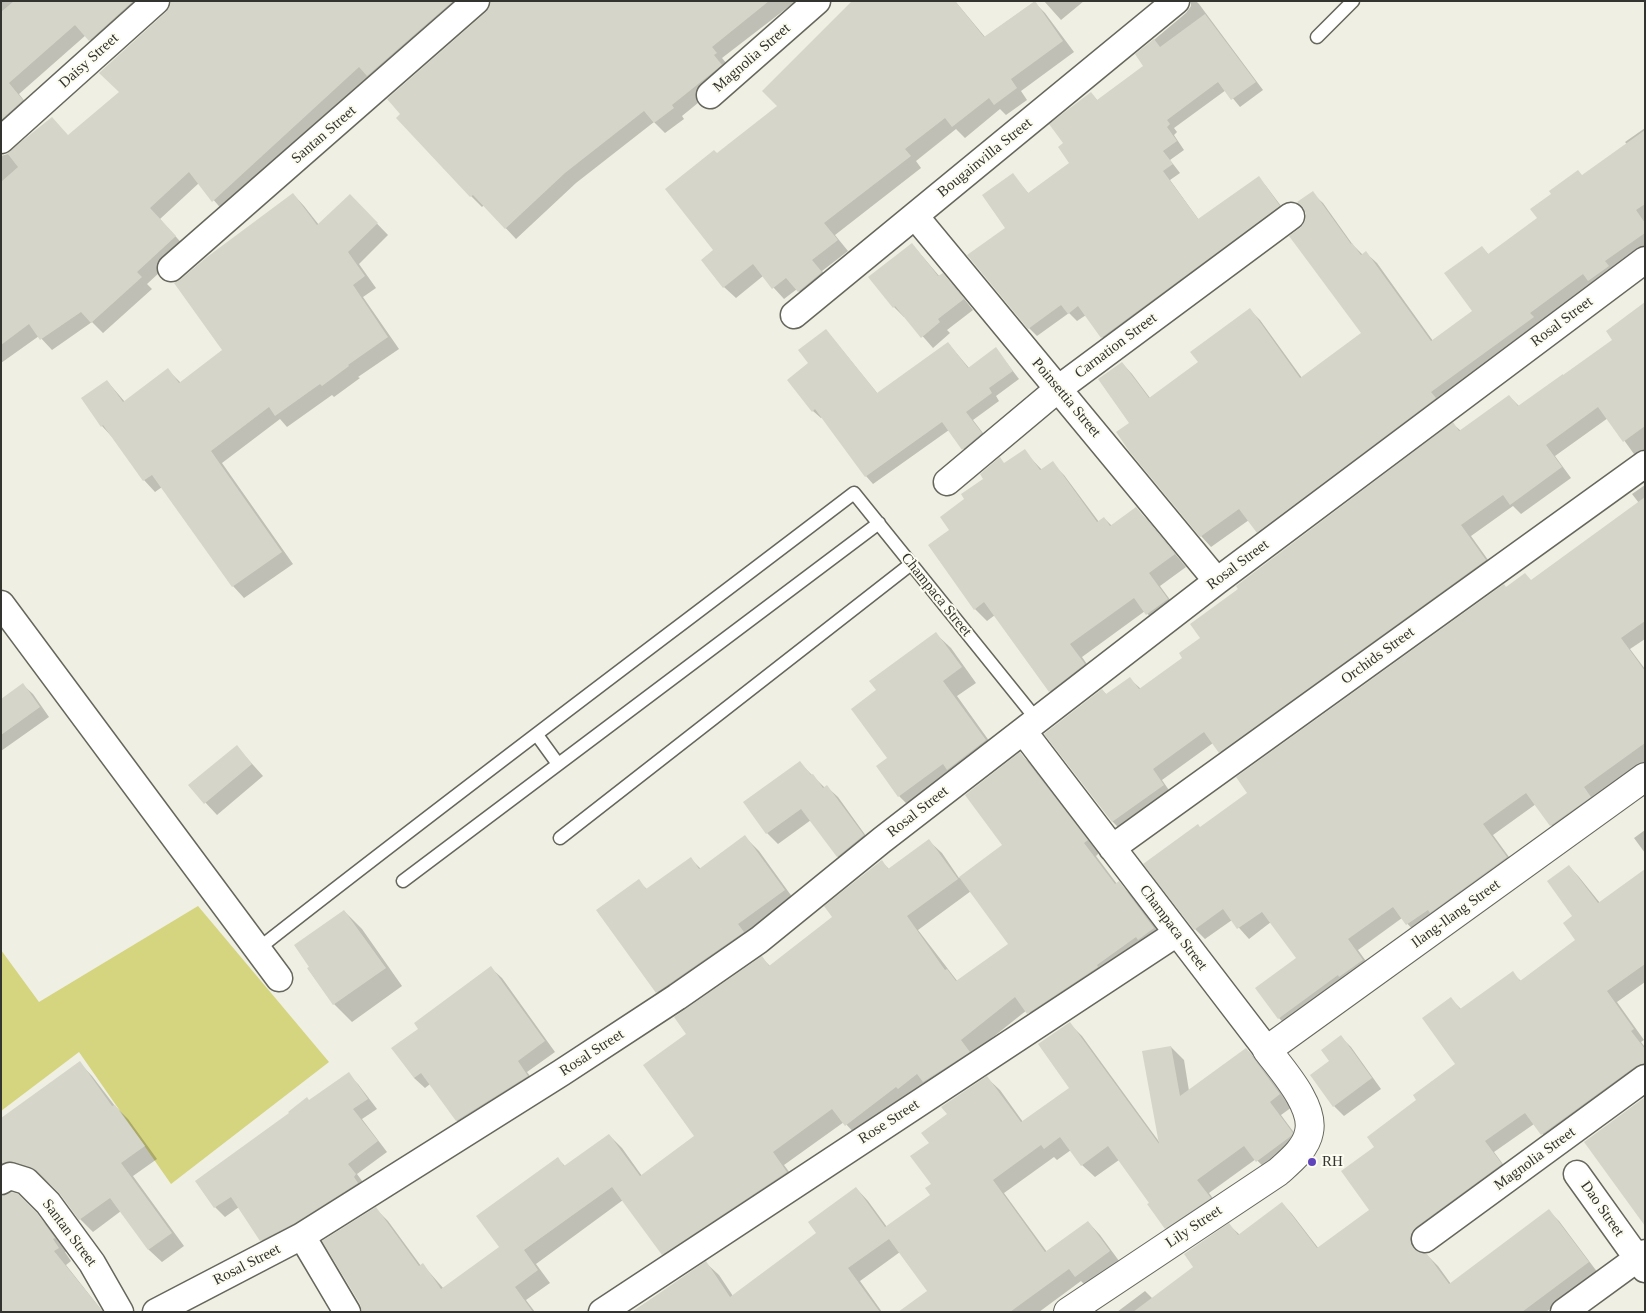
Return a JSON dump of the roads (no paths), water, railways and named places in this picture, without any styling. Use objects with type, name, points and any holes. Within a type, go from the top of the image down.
[{"type":"street","name":"Daisy Street","points":[[1,140],[156,1]]},
{"type":"street","name":"Santan Street","points":[[171,268],[476,1]]},
{"type":"street","name":"Magnolia Street","points":[[710,95],[817,1]]},
{"type":"street","name":"Bougainvilla Street","points":[[794,315],[1176,1]]},
{"type":"street","name":"Poinsettia Street","points":[[915,216],[1217,581]]},
{"type":"street","name":"Carnation Street","points":[[947,482],[1058,389],[1291,216]]},
{"type":"street","name":"Rosal Street","points":[[156,1312],[302,1236],[561,1073],[752,945],[882,840],[1217,581],[1645,260]]},
{"type":"street","name":"Orchids Street","points":[[1112,848],[1645,464]]},
{"type":"street","points":[[1,604],[279,978]]},
{"type":"street","name":"Champaca Street","points":[[1030,726],[1112,848],[1300,1096],[1306,1107],[1310,1132]]},
{"type":"street","name":"Ilang-Ilang Street","points":[[1267,1050],[1645,777]]},
{"type":"street","name":"Rose Street","points":[[602,1312],[1177,933]]},
{"type":"street","name":"Magnolia Street","points":[[1425,1239],[1645,1078]]},
{"type":"street","name":"Lily Street","points":[[1068,1312],[1278,1172],[1297,1154],[1310,1132]]},
{"type":"street","name":"Dao Street","points":[[1577,1174],[1642,1260]]},
{"type":"street","name":"Santan Street","points":[[1,1181],[10,1176],[26,1181],[48,1203],[92,1263],[120,1312]]},
{"type":"street","points":[[302,1236],[347,1312]]},
{"type":"street","points":[[1564,1312],[1642,1260]]},
{"type":"lane","points":[[1318,37],[1353,1]]},
{"type":"lane","name":"Champaca Street","points":[[537,736],[854,493],[911,564],[1030,726]]},
{"type":"lane","points":[[403,881],[879,523]]},
{"type":"lane","points":[[560,838],[911,564]]},
{"type":"lane","points":[[258,949],[381,852],[537,736],[558,764]]},
{"type":"place","name":"RH","points":[[1312,1162]]}]
